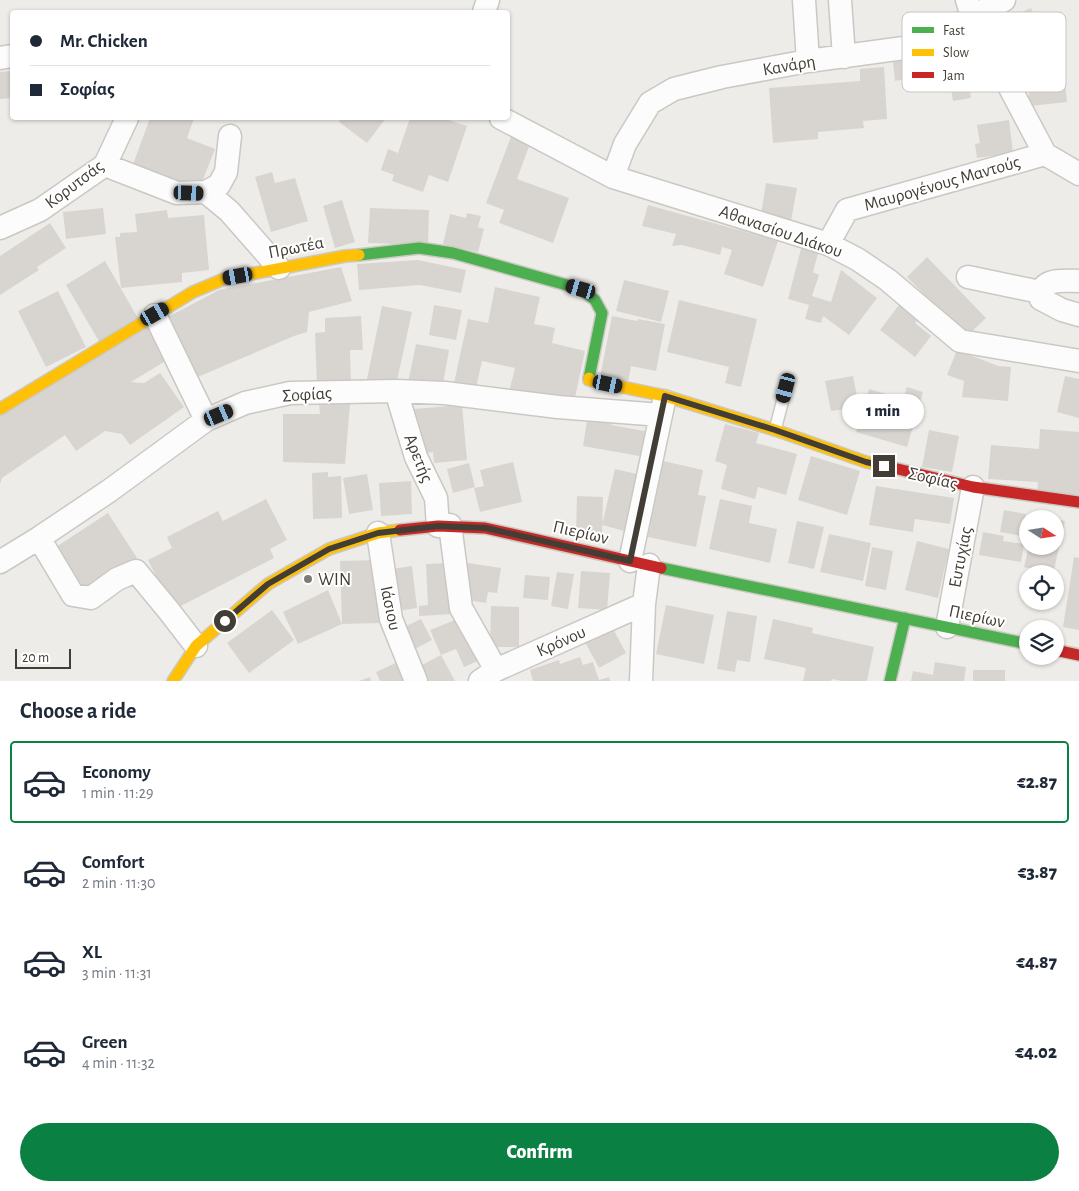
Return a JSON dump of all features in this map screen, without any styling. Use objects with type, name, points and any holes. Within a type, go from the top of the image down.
[{"type":"street","points":[[804,0],[808,61]]},
{"type":"street","points":[[840,0],[844,57]]},
{"type":"street","name":"Κανάρη","points":[[970,8],[1004,0]]},
{"type":"street","name":"Κανάρη","points":[[613,176],[625,144],[650,103],[674,89],[722,77],[808,61],[902,48]]},
{"type":"street","points":[[1013,92],[1045,154],[1079,174]]},
{"type":"street","name":"Κορυτσάς","points":[[0,228],[40,210],[105,165],[126,120]]},
{"type":"street","name":"Αθανασίου Διάκου","points":[[505,120],[613,176],[828,244],[857,259],[888,280],[960,341],[1079,360]]},
{"type":"street","points":[[105,165],[177,193],[206,192],[219,185],[226,172],[230,136]]},
{"type":"street","name":"Μαυρογένους Μαντούς","points":[[828,244],[847,210],[1045,154]]},
{"type":"street","points":[[206,192],[229,211],[279,268]]},
{"type":"street","name":"Πρωτέα","points":[[0,409],[155,314],[194,292],[224,279],[345,256],[419,248],[453,253],[581,289],[595,300],[602,314],[589,380]]},
{"type":"street","points":[[968,277],[1040,292]]},
{"type":"street","points":[[1079,281],[1056,280],[1040,292],[1041,299],[1062,310],[1079,315]]},
{"type":"street","points":[[155,314],[206,420]]},
{"type":"street","name":"Σοφίας","points":[[589,380],[663,406],[775,430],[866,462],[973,487],[1079,502]]},
{"type":"street","name":"Σοφίας","points":[[0,562],[40,538],[109,491],[206,420],[245,403],[290,393],[396,391],[445,393],[558,407],[663,406]]},
{"type":"street","name":"Αρετής","points":[[396,391],[416,457],[436,498],[444,526],[461,608],[488,676]]},
{"type":"street","points":[[641,681],[644,604],[639,563],[663,406]]},
{"type":"street","name":"Ευτυχίας","points":[[947,627],[973,487]]},
{"type":"street","name":"Πιερίων","points":[[173,681],[196,646],[268,584],[329,549],[378,533],[444,526],[486,528],[639,563],[1019,642]]},
{"type":"street","name":"Ιάσιου","points":[[378,533],[391,619],[416,681]]},
{"type":"street","points":[[40,538],[72,595],[91,598],[117,579],[136,571],[170,611],[196,646]]},
{"type":"street","name":"Κρόνου","points":[[488,676],[644,604]]},
{"type":"street","points":[[890,681],[905,618]]},
{"type":"street","points":[[1064,652],[1079,655]]},
{"type":"lane","points":[[775,430],[786,388]]},
{"type":"building","points":[[1031,8],[1033,12],[1022,12]]},
{"type":"building","points":[[902,61],[902,80],[895,81],[893,62]]},
{"type":"building","points":[[884,67],[887,119],[863,121],[864,128],[818,132],[818,139],[773,143],[769,88],[860,81],[860,69]]},
{"type":"building","points":[[10,71],[10,98],[0,99],[0,72]]},
{"type":"building","points":[[952,92],[970,92],[971,98],[953,101]]},
{"type":"building","points":[[1029,92],[1066,92],[1067,102],[1030,106]]},
{"type":"building","points":[[149,120],[193,120],[187,138],[215,149],[198,192],[131,170]]},
{"type":"building","points":[[340,120],[384,120],[367,143],[339,122]]},
{"type":"building","points":[[409,120],[448,120],[467,126],[448,182],[429,175],[423,192],[392,181],[394,175],[381,170],[388,149],[398,153]]},
{"type":"building","points":[[1009,120],[1013,153],[977,158],[975,144],[980,143],[977,125]]},
{"type":"building","points":[[512,134],[531,141],[517,179],[569,198],[553,243],[499,223],[504,210],[486,203]]},
{"type":"building","points":[[272,172],[275,183],[295,178],[308,221],[271,232],[255,177]]},
{"type":"building","points":[[766,183],[797,188],[791,221],[761,215]]},
{"type":"building","points":[[342,200],[355,242],[335,248],[323,206]]},
{"type":"building","points":[[648,205],[778,241],[763,287],[724,274],[732,250],[722,247],[720,255],[682,245],[672,246],[676,234],[642,226]]},
{"type":"building","points":[[103,208],[106,234],[66,239],[63,212]]},
{"type":"building","points":[[370,208],[429,210],[428,245],[368,243]]},
{"type":"building","points":[[167,210],[168,218],[204,215],[209,270],[182,273],[182,282],[121,288],[115,237],[120,237],[120,233],[137,232],[135,214]]},
{"type":"building","points":[[467,213],[481,216],[478,227],[484,229],[478,252],[443,244],[450,214],[466,218]]},
{"type":"building","points":[[50,223],[66,248],[37,267],[39,270],[0,295],[0,256]]},
{"type":"building","points":[[802,245],[819,250],[813,272],[819,275],[812,296],[831,302],[841,270],[877,298],[849,335],[823,316],[821,323],[805,319],[809,305],[788,299]]},
{"type":"building","points":[[927,257],[986,318],[966,337],[907,277]]},
{"type":"building","points":[[418,260],[466,270],[461,293],[420,285],[359,290],[357,264]]},
{"type":"building","points":[[105,261],[139,320],[100,343],[66,285]]},
{"type":"building","points":[[341,267],[352,301],[309,312],[307,332],[193,379],[164,319],[219,290]]},
{"type":"building","points":[[624,280],[669,291],[661,322],[616,311]]},
{"type":"building","points":[[495,287],[540,297],[534,324],[555,328],[552,343],[585,351],[574,402],[508,396],[515,368],[482,361],[476,388],[454,383],[468,319],[488,323]]},
{"type":"building","points":[[58,291],[86,347],[46,367],[18,311]]},
{"type":"building","points":[[679,300],[757,319],[741,387],[725,383],[729,367],[667,352]]},
{"type":"building","points":[[902,301],[921,316],[915,323],[931,336],[915,357],[880,330]]},
{"type":"building","points":[[434,305],[462,310],[456,340],[429,335]]},
{"type":"building","points":[[382,306],[412,312],[396,385],[367,379]]},
{"type":"building","points":[[361,316],[363,350],[350,350],[351,383],[317,385],[315,333],[325,332],[325,318]]},
{"type":"building","points":[[612,316],[665,324],[656,371],[631,366],[628,382],[600,377]]},
{"type":"building","points":[[149,324],[169,359],[131,382],[144,383],[160,373],[184,407],[130,445],[122,434],[105,431],[76,451],[65,435],[2,478],[0,484],[0,413]]},
{"type":"building","points":[[416,344],[449,350],[442,389],[408,383]]},
{"type":"building","points":[[957,350],[998,366],[1011,367],[1008,401],[962,397],[964,381],[947,375]]},
{"type":"building","points":[[853,376],[859,407],[831,411],[825,381]]},
{"type":"building","points":[[1065,376],[1079,379],[1079,418],[1057,412]]},
{"type":"building","points":[[907,387],[923,392],[907,447],[856,432],[869,389],[903,399]]},
{"type":"building","points":[[319,404],[350,404],[345,464],[283,462],[283,414],[320,414]]},
{"type":"building","points":[[462,405],[467,460],[434,463],[433,452],[418,454],[414,409]]},
{"type":"building","points":[[588,414],[613,419],[611,425],[650,432],[645,457],[583,446]]},
{"type":"building","points":[[725,424],[759,433],[756,443],[797,454],[786,495],[758,487],[755,499],[721,489],[727,465],[715,461]]},
{"type":"building","points":[[1040,429],[1079,432],[1079,498],[1037,495],[1038,482],[988,479],[991,445],[1039,449]]},
{"type":"building","points":[[929,430],[959,436],[952,472],[922,467]]},
{"type":"building","points":[[811,456],[860,471],[847,515],[798,500]]},
{"type":"building","points":[[663,461],[703,470],[698,495],[706,496],[696,547],[648,537]]},
{"type":"building","points":[[513,462],[522,502],[480,512],[474,488],[484,486],[480,470]]},
{"type":"building","points":[[469,463],[475,487],[453,493],[447,469]]},
{"type":"building","points":[[615,469],[641,475],[628,532],[602,525]]},
{"type":"building","points":[[328,472],[328,477],[341,476],[342,518],[313,519],[312,473]]},
{"type":"building","points":[[367,474],[373,510],[349,514],[343,478]]},
{"type":"building","points":[[411,481],[412,514],[381,516],[379,483]]},
{"type":"building","points":[[876,486],[954,498],[950,524],[915,519],[913,532],[869,525]]},
{"type":"building","points":[[577,496],[603,497],[602,534],[576,533]]},
{"type":"building","points":[[266,499],[287,540],[270,549],[274,558],[173,610],[148,560],[172,548],[167,537],[218,511],[223,521]]},
{"type":"building","points":[[720,499],[752,506],[749,523],[777,529],[770,563],[709,549]]},
{"type":"building","points":[[1004,510],[1019,513],[1019,535],[1000,532]]},
{"type":"building","points":[[108,513],[137,558],[81,594],[53,549]]},
{"type":"building","points":[[797,521],[824,527],[814,569],[788,563]]},
{"type":"building","points":[[983,532],[1004,536],[1003,541],[1019,543],[1019,555],[1022,555],[1021,562],[979,555]]},
{"type":"building","points":[[829,534],[871,543],[863,581],[820,572]]},
{"type":"building","points":[[917,541],[949,549],[938,598],[905,590]]},
{"type":"building","points":[[872,547],[893,551],[886,590],[865,586]]},
{"type":"building","points":[[1027,555],[1057,555],[1055,565],[1024,565]]},
{"type":"building","points":[[1074,557],[1079,558],[1079,630],[1064,627]]},
{"type":"building","points":[[378,560],[380,623],[342,624],[340,561]]},
{"type":"building","points":[[451,563],[454,614],[419,616],[419,606],[428,605],[426,564]]},
{"type":"building","points":[[468,563],[501,568],[497,593],[488,592],[486,603],[462,599]]},
{"type":"building","points":[[412,566],[417,608],[397,611],[391,569]]},
{"type":"building","points":[[581,571],[610,573],[607,610],[578,608]]},
{"type":"building","points":[[557,572],[574,574],[568,609],[551,606]]},
{"type":"building","points":[[525,575],[550,577],[548,600],[523,598]]},
{"type":"building","points":[[328,590],[342,624],[298,644],[283,612]]},
{"type":"building","points":[[666,605],[714,615],[704,664],[656,654]]},
{"type":"building","points":[[491,606],[519,607],[519,647],[490,647]]},
{"type":"building","points":[[272,610],[294,640],[249,673],[227,643]]},
{"type":"building","points":[[727,611],[757,616],[750,662],[737,660],[735,672],[717,669]]},
{"type":"building","points":[[465,616],[482,659],[464,667],[456,649],[441,655],[430,630]]},
{"type":"building","points":[[421,619],[432,640],[411,651],[400,629]]},
{"type":"building","points":[[773,619],[813,628],[812,633],[874,647],[867,681],[832,679],[831,681],[803,681],[806,668],[764,659]]},
{"type":"building","points":[[611,625],[626,653],[599,668],[584,640]]},
{"type":"building","points":[[441,655],[455,681],[422,681],[416,668]]},
{"type":"building","points":[[580,657],[583,665],[593,662],[599,680],[609,677],[610,681],[533,681],[530,670],[559,660],[560,664]]},
{"type":"building","points":[[400,661],[409,681],[380,681],[376,672]]},
{"type":"building","points":[[935,662],[966,667],[964,681],[911,681],[913,671],[933,675]]},
{"type":"building","points":[[973,670],[1005,670],[1005,681],[973,681]]},
{"type":"building","points":[[370,677],[371,681],[359,681]]},
{"type":"traffic: fast","points":[[359,255],[419,248],[453,253],[581,289],[595,300],[602,313],[589,378]]},
{"type":"traffic: fast","points":[[661,568],[1019,642]]},
{"type":"traffic: fast","points":[[890,681],[905,618]]},
{"type":"traffic: slow","points":[[0,409],[193,292],[224,279],[359,255]]},
{"type":"traffic: slow","points":[[589,378],[589,380],[665,396],[775,430],[866,462],[881,465]]},
{"type":"traffic: slow","points":[[173,681],[196,646],[268,584],[329,549],[378,533],[400,530]]},
{"type":"traffic: jam","points":[[881,465],[973,487],[1079,502]]},
{"type":"traffic: jam","points":[[400,530],[438,526],[485,528],[661,568]]},
{"type":"traffic: jam","points":[[1064,652],[1079,655]]},
{"type":"place","name":"WIN","points":[[308,579]]},
{"type":"route","points":[[225,621],[268,584],[329,549],[378,533],[438,526],[486,528],[630,561],[665,396],[775,430],[866,462],[884,466]]}]
